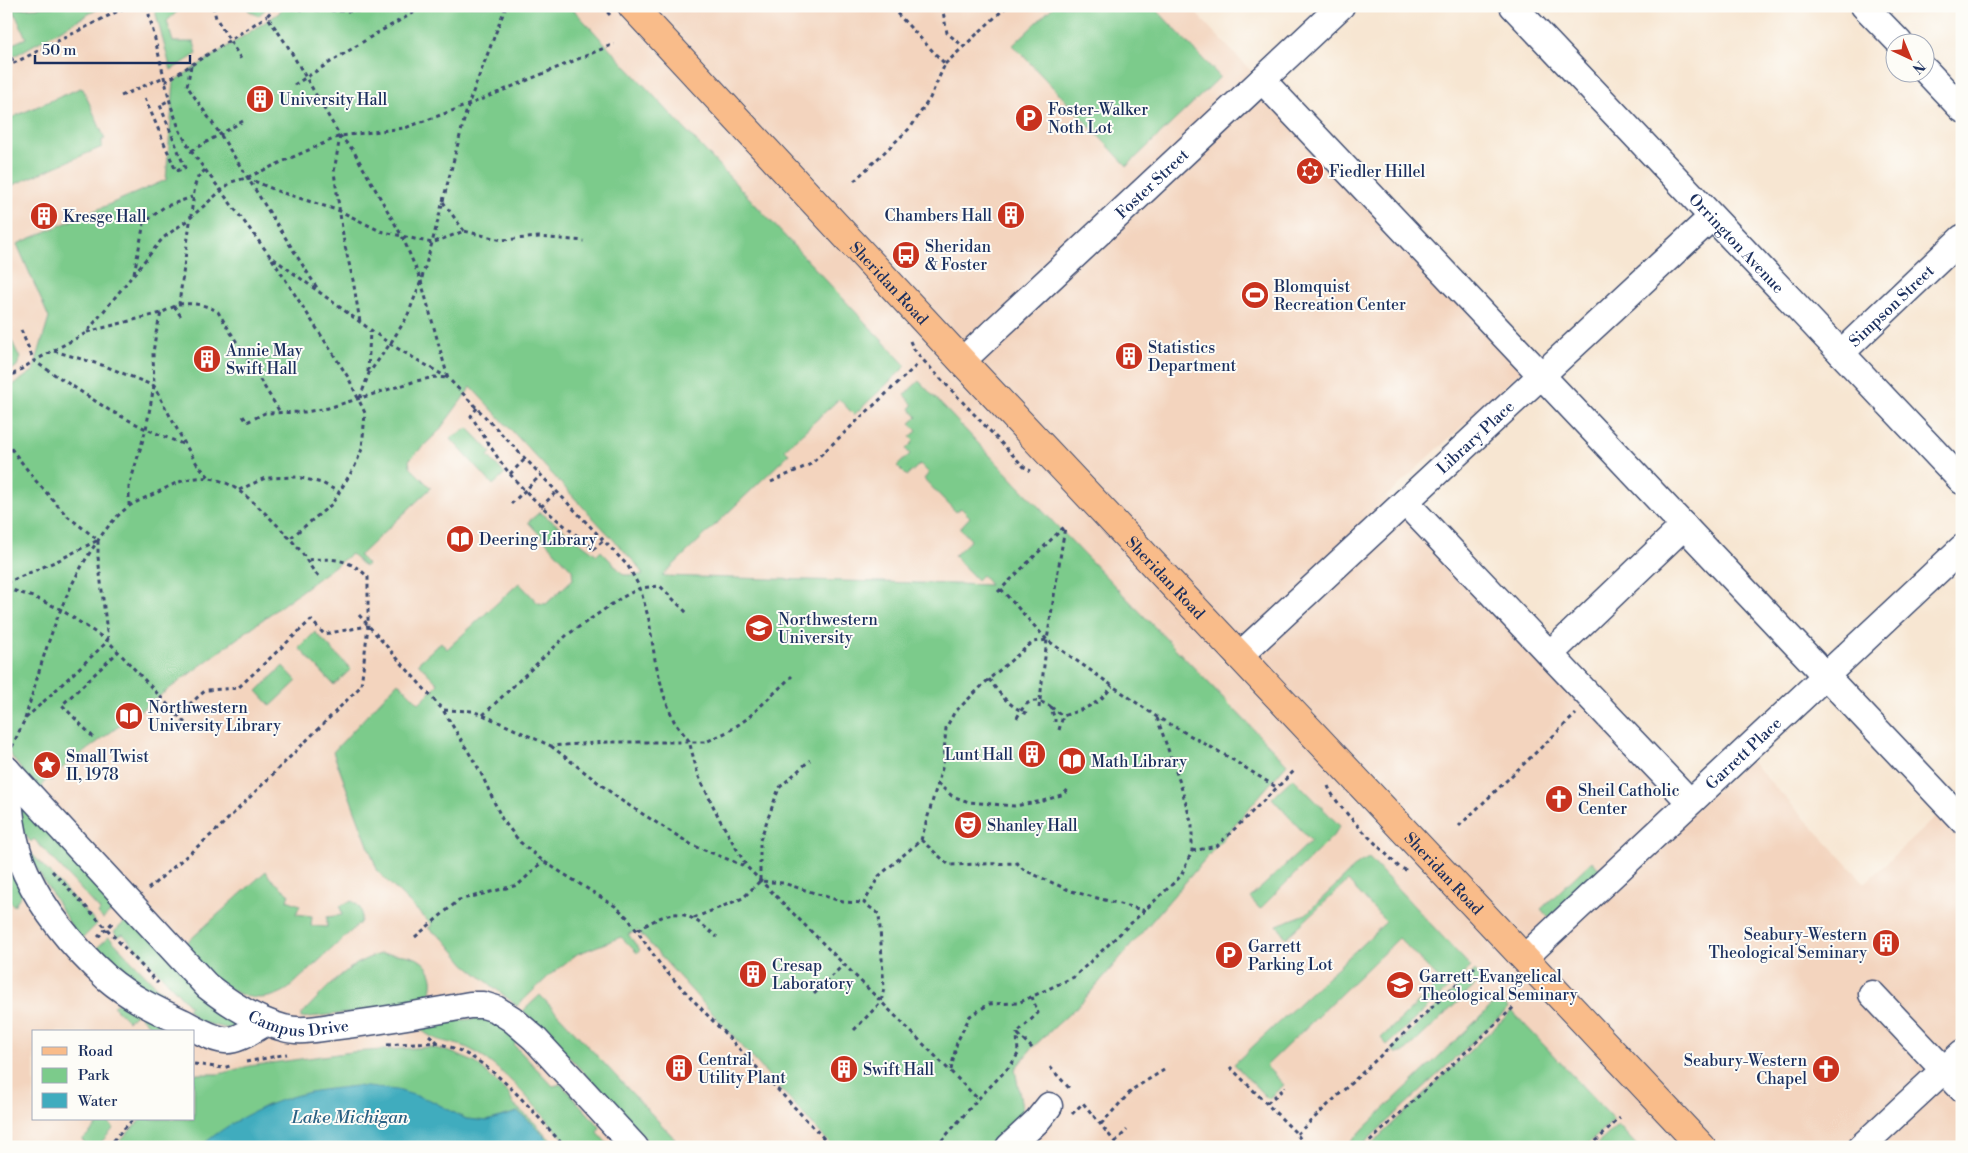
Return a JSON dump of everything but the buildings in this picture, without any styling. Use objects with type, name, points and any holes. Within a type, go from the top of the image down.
[{"type":"main road","name":"Sheridan Road","points":[[632,6],[962,361],[1702,1147]]},
{"type":"street","name":"Foster Street","points":[[962,361],[1341,6]]},
{"type":"street","name":"Orrington Avenue","points":[[1513,6],[1962,481]]},
{"type":"street","points":[[1864,6],[1889,32]]},
{"type":"street","points":[[1262,80],[1962,820]]},
{"type":"street","points":[[1936,82],[1962,109]]},
{"type":"street","name":"Library Place","points":[[1239,656],[1712,217]]},
{"type":"street","name":"Simpson Street","points":[[1841,353],[1962,238]]},
{"type":"street","points":[[1405,502],[1690,802]]},
{"type":"street","points":[[1550,654],[1684,526]]},
{"type":"street","name":"Garrett Place","points":[[1524,958],[1962,548]]},
{"type":"street","points":[[7,769],[10,811],[16,841],[26,872],[40,898],[65,933],[108,978],[155,1009],[198,1030],[224,1040],[240,1037],[265,1023]]},
{"type":"street","name":"Campus Drive","points":[[7,769],[207,986],[223,998],[265,1023],[287,1029],[313,1029],[392,1020],[470,1005],[484,1005],[496,1009],[512,1019],[534,1038],[635,1147]]},
{"type":"street","points":[[1872,994],[1953,1061],[1962,1089]]},
{"type":"street","points":[[1860,1147],[1953,1061]]},
{"type":"street","points":[[1010,1147],[1037,1121],[1049,1106]]},
{"type":"path","points":[[6,67],[128,6]]},
{"type":"path","points":[[147,6],[170,100],[180,131],[191,151],[270,256],[344,370],[360,398],[365,413],[362,449],[355,466],[332,504],[289,539]]},
{"type":"path","points":[[213,6],[216,18],[241,58]]},
{"type":"path","points":[[294,85],[377,33],[426,6]]},
{"type":"path","points":[[360,398],[368,376],[407,317],[432,243],[468,105],[506,6]]},
{"type":"path","points":[[890,6],[945,64]]},
{"type":"path","points":[[942,6],[947,33],[963,46]]},
{"type":"path","points":[[854,181],[912,127],[930,98],[945,64],[1006,6]]},
{"type":"path","points":[[166,82],[267,16],[275,7],[415,12]]},
{"type":"path","points":[[267,16],[287,45],[340,136],[353,150],[403,238],[420,281],[448,378]]},
{"type":"path","points":[[86,332],[163,238],[189,219],[231,182],[246,178],[340,136],[405,128],[468,105],[614,44]]},
{"type":"path","points":[[6,54],[9,53],[14,64]]},
{"type":"path","points":[[191,66],[187,86],[220,134],[320,293]]},
{"type":"path","points":[[121,96],[164,77]]},
{"type":"path","points":[[145,98],[176,171],[185,168],[160,105],[170,100]]},
{"type":"path","points":[[191,151],[243,121]]},
{"type":"path","points":[[340,136],[334,172],[344,242],[354,280],[360,323]]},
{"type":"path","points":[[179,304],[193,197],[198,177],[205,170]]},
{"type":"path","points":[[246,178],[280,192],[340,211],[380,231],[403,238],[432,243],[464,231],[502,240],[539,237],[584,241]]},
{"type":"path","points":[[133,274],[144,223],[164,207],[193,197]]},
{"type":"path","points":[[443,202],[464,231]]},
{"type":"path","points":[[270,256],[390,344],[448,378],[628,566],[640,588],[664,696],[674,721],[690,741],[698,775],[720,820],[747,867],[978,1098]]},
{"type":"path","points":[[6,379],[86,332],[161,313],[179,304],[189,303],[210,306],[218,312],[280,412]]},
{"type":"path","points":[[174,306],[182,318]]},
{"type":"path","points":[[129,506],[129,487],[146,429],[154,386],[153,353],[161,313]]},
{"type":"path","points":[[21,330],[34,361],[109,410],[146,429],[186,446]]},
{"type":"path","points":[[368,376],[370,330]]},
{"type":"path","points":[[54,351],[105,366],[154,386],[186,446],[197,464],[209,477]]},
{"type":"path","points":[[771,482],[811,464],[919,364]]},
{"type":"path","points":[[243,416],[247,422],[265,413],[305,412],[416,381],[435,377],[448,378]]},
{"type":"path","points":[[477,408],[471,416],[510,474],[541,507],[594,549],[604,540]]},
{"type":"path","points":[[6,442],[36,481],[66,515],[98,540]]},
{"type":"path","points":[[510,474],[525,459]]},
{"type":"path","points":[[511,504],[541,475]]},
{"type":"path","points":[[7,769],[11,750],[25,719],[46,647],[71,584],[98,540],[112,522],[129,506],[174,483],[189,478],[209,477],[229,484],[238,490],[289,539],[319,577]]},
{"type":"path","points":[[238,490],[264,478],[296,477],[322,483],[339,492]]},
{"type":"path","points":[[541,507],[557,492]]},
{"type":"path","points":[[1039,708],[1047,640],[1065,526],[999,591],[1047,640],[1157,717],[1225,754],[1276,788]]},
{"type":"path","points":[[6,583],[59,560],[98,540]]},
{"type":"path","points":[[98,540],[98,557],[108,642]]},
{"type":"path","points":[[146,891],[218,829],[361,686],[368,626],[368,577],[359,568],[332,558],[306,560]]},
{"type":"path","points":[[483,715],[566,635],[621,598],[640,588],[660,586],[687,614]]},
{"type":"path","points":[[6,588],[34,597],[60,609],[108,642],[186,724]]},
{"type":"path","points":[[358,615],[443,710],[480,771],[502,820],[520,842],[543,861],[615,906],[638,930],[662,968],[832,1147]]},
{"type":"path","points":[[177,715],[206,690],[238,688],[311,620],[324,634],[368,626]]},
{"type":"path","points":[[864,903],[879,876],[921,840],[942,765],[946,728],[949,720],[989,679],[1033,642],[1047,640]]},
{"type":"path","points":[[25,719],[108,642]]},
{"type":"path","points":[[93,737],[62,705],[118,652]]},
{"type":"path","points":[[551,746],[610,742],[706,742],[729,731],[748,718],[792,676]]},
{"type":"path","points":[[989,679],[1001,696],[1020,711],[1028,714]]},
{"type":"path","points":[[1063,716],[1096,703],[1106,696],[1112,686]]},
{"type":"path","points":[[1017,718],[1027,703],[1035,700],[1050,706],[1063,716]]},
{"type":"path","points":[[1050,706],[1055,722]]},
{"type":"path","points":[[443,710],[472,711],[551,746],[622,801],[653,821],[692,845],[747,867]]},
{"type":"path","points":[[1459,826],[1578,713]]},
{"type":"path","points":[[1059,730],[1063,716]]},
{"type":"path","points":[[950,1070],[957,1042],[970,1016],[989,1004],[1018,1002],[1074,977],[1181,876],[1192,851],[1192,825],[1180,783],[1157,717]]},
{"type":"path","points":[[694,918],[743,898],[760,881],[760,840],[779,788],[810,760]]},
{"type":"path","points":[[1192,851],[1217,846],[1294,771]]},
{"type":"path","points":[[937,783],[952,796],[969,802],[1014,806],[1043,801],[1064,794],[1069,788]]},
{"type":"path","name":"Sheridan Road","points":[[1344,809],[1387,855]]},
{"type":"path","points":[[921,840],[949,866],[1017,863],[1024,870],[1071,891],[1146,911]]},
{"type":"path","points":[[415,937],[459,900],[518,885],[543,861]]},
{"type":"path","points":[[50,868],[161,986]]},
{"type":"path","points":[[760,881],[783,883],[843,902],[864,903],[879,914],[884,988],[881,1002],[854,1030]]},
{"type":"path","points":[[638,930],[660,916],[678,913],[694,918],[717,937]]},
{"type":"path","points":[[814,994],[843,965]]},
{"type":"path","points":[[1297,1134],[1477,965]]},
{"type":"path","points":[[936,1147],[978,1098],[1011,1065],[1018,1054],[1018,1033],[1038,1012],[1032,997]]},
{"type":"path","points":[[1364,1147],[1515,1006]]},
{"type":"path","points":[[1018,1033],[1032,1048]]},
{"type":"path","points":[[379,1045],[434,1043],[469,1055],[481,1062],[505,1083],[565,1147]]},
{"type":"path","points":[[195,1064],[223,1068],[291,1053]]},
{"type":"path","points":[[1050,1067],[1069,1088]]},
{"type":"path","points":[[1230,1067],[1297,1134],[1306,1147]]},
{"type":"path","points":[[1101,1124],[1133,1089],[1164,1070]]},
{"type":"path","points":[[1267,1103],[1286,1087]]},
{"type":"path","points":[[1083,1103],[1119,1147]]},
{"type":"path","points":[[1590,1147],[1620,1118]]},
{"type":"path","points":[[108,1147],[132,1120]]},
{"type":"path","points":[[1115,1142],[1127,1130]]},
{"type":"path","points":[[1136,1147],[1140,1143]]},
{"type":"shaded area","name":"Northwestern University","points":[[6,6],[1189,6],[1530,363],[1386,497],[1689,816],[1749,759],[1865,883],[1942,811],[1962,832],[1962,1147],[554,1147],[549,1141],[205,1143],[200,1147],[6,1147]]},
{"type":"green space","points":[[103,6],[14,56],[11,50],[6,51],[6,47],[26,38],[13,9]]},
{"type":"green space","points":[[183,6],[167,21],[173,42],[194,42],[197,54],[171,70],[154,7]]},
{"type":"green space","points":[[248,6],[269,6],[258,16],[248,10]]},
{"type":"green space","points":[[283,6],[570,6],[906,366],[854,415],[839,399],[785,449],[789,454],[662,576],[990,585],[982,575],[977,580],[954,556],[971,540],[960,528],[970,517],[961,508],[956,512],[924,479],[929,473],[920,464],[907,476],[897,466],[910,454],[906,449],[914,441],[910,437],[917,431],[910,423],[917,417],[910,409],[913,405],[904,395],[919,381],[1287,764],[1083,1001],[1032,1048],[1015,1069],[1024,1119],[994,1147],[833,1147],[638,931],[628,934],[640,950],[637,953],[621,937],[577,954],[551,974],[517,1006],[465,964],[446,941],[428,928],[432,925],[378,872],[333,752],[398,682],[419,703],[438,684],[418,663],[441,642],[447,649],[519,583],[538,603],[546,604],[573,579],[572,570],[528,522],[540,512],[597,555],[601,551],[624,575],[643,575],[637,565],[471,387],[438,432],[409,460],[410,467],[431,488],[359,556],[367,564],[365,567],[351,554],[53,775],[52,780],[47,780],[43,783],[41,796],[6,749],[6,390],[33,371],[49,318],[17,244],[166,180],[174,81],[279,13]]},
{"type":"green space","points":[[1054,6],[1153,6],[1220,77],[1127,166],[1013,45]]},
{"type":"green space","points":[[80,88],[83,89],[105,139],[102,140],[102,147],[6,188],[6,120]]},
{"type":"green space","points":[[9,335],[20,358],[17,366],[6,374],[6,337]]},
{"type":"green space","points":[[468,428],[491,452],[488,456],[505,474],[493,485],[450,438]]},
{"type":"green space","points":[[315,632],[351,669],[334,685],[299,648]]},
{"type":"green space","points":[[283,666],[297,681],[271,706],[257,691]]},
{"type":"green space","points":[[1293,778],[1340,826],[1333,836],[1260,909],[1250,898],[1311,841],[1272,798]]},
{"type":"green space","points":[[14,791],[119,904],[103,919],[98,914],[100,910],[34,839],[31,842],[20,829]]},
{"type":"green space","points":[[6,826],[26,887],[14,906],[6,897]]},
{"type":"green space","points":[[32,854],[97,924],[80,941],[29,856]]},
{"type":"green space","points":[[1369,858],[1471,967],[1387,1045],[1381,1038],[1441,981],[1399,938],[1266,1066],[1284,1085],[1268,1099],[1234,1064],[1386,922],[1348,881],[1286,938],[1277,925],[1306,914],[1359,863]]},
{"type":"green space","points":[[1592,861],[1600,870],[1549,918],[1541,909]]},
{"type":"green space","points":[[266,871],[270,878],[289,894],[287,900],[300,905],[296,914],[312,916],[311,926],[327,927],[327,917],[342,915],[340,906],[352,901],[360,908],[361,916],[360,923],[288,989],[272,996],[257,998],[243,995],[230,989],[205,970],[182,947]]},
{"type":"green space","points":[[131,916],[237,1017],[238,1023],[235,1027],[230,1029],[199,1022],[187,1009],[190,1006],[123,934],[118,937],[114,932]]},
{"type":"green space","points":[[109,937],[176,1007],[176,1010],[91,953]]},
{"type":"green space","points":[[380,954],[399,954],[416,958],[423,962],[431,974],[432,987],[422,1005],[301,1018],[301,1015],[337,978],[357,964]]},
{"type":"green space","points":[[1475,971],[1482,979],[1406,1051],[1399,1054],[1392,1050],[1396,1045]]},
{"type":"green space","points":[[540,995],[675,1139],[665,1147],[653,1147],[542,1028],[523,1011]]},
{"type":"green space","points":[[1500,998],[1509,1008],[1360,1147],[1347,1147],[1364,1128]]},
{"type":"green space","points":[[121,1002],[170,1030],[153,1030],[137,1012],[128,1021],[113,1006]]},
{"type":"green space","points":[[1512,1011],[1614,1120],[1585,1147],[1368,1147]]},
{"type":"green space","points":[[480,1018],[501,1025],[518,1040],[514,1045],[553,1086],[561,1084],[600,1127],[598,1133],[610,1147],[571,1147],[514,1083],[488,1061],[467,1048],[430,1036],[417,1025]]},
{"type":"green space","points":[[431,1047],[453,1053],[476,1063],[509,1094],[513,1104],[535,1123],[557,1147],[554,1147],[533,1124],[518,1112],[487,1121],[466,1119],[430,1100],[267,1105],[235,1122],[200,1147],[114,1147],[140,1120],[195,1120],[195,1074],[219,1074],[249,1066],[352,1052]]},
{"type":"green space","points":[[103,1120],[114,1128],[97,1147],[89,1147],[82,1140]]},
{"type":"green space","points":[[1618,1125],[1638,1147],[1594,1147]]},
{"type":"water","name":"Lake Michigan","points":[[356,1086],[397,1090],[430,1100],[466,1119],[487,1121],[518,1112],[533,1124],[554,1147],[200,1147],[225,1128],[266,1106],[310,1092]]},
{"type":"place","name":"University Hall","points":[[260,99]]},
{"type":"place","name":"Foster-Walker Noth Lot","points":[[1029,118]]},
{"type":"place","name":"Fiedler Hillel","points":[[1310,171]]},
{"type":"place","name":"Chambers Hall","points":[[1011,215]]},
{"type":"place","name":"Kresge Hall","points":[[44,216]]},
{"type":"place","name":"Sheridan & Foster","points":[[906,255]]},
{"type":"place","name":"Blomquist Recreation Center","points":[[1255,295]]},
{"type":"place","name":"Statistics Department","points":[[1129,356]]},
{"type":"place","name":"Annie May Swift Hall","points":[[207,359]]},
{"type":"place","name":"Deering Library","points":[[460,539]]},
{"type":"place","name":"Northwestern University","points":[[759,628]]},
{"type":"place","name":"Northwestern University Library","points":[[129,716]]},
{"type":"place","name":"Lunt Hall","points":[[1032,754]]},
{"type":"place","name":"Math Library","points":[[1072,761]]},
{"type":"place","name":"Small Twist II, 1978","points":[[47,765]]},
{"type":"place","name":"Sheil Catholic Center","points":[[1559,799]]},
{"type":"place","name":"Shanley Hall","points":[[968,825]]},
{"type":"place","name":"Seabury-Western Theological Seminary","points":[[1886,943]]},
{"type":"place","name":"Garrett Parking Lot","points":[[1229,955]]},
{"type":"place","name":"Cresap Laboratory","points":[[753,974]]},
{"type":"place","name":"Garrett-Evangelical Theological Seminary","points":[[1400,985]]},
{"type":"place","name":"Central Utility Plant","points":[[679,1068]]},
{"type":"place","name":"Swift Hall","points":[[844,1069]]},
{"type":"place","name":"Seabury-Western Chapel","points":[[1826,1069]]}]
